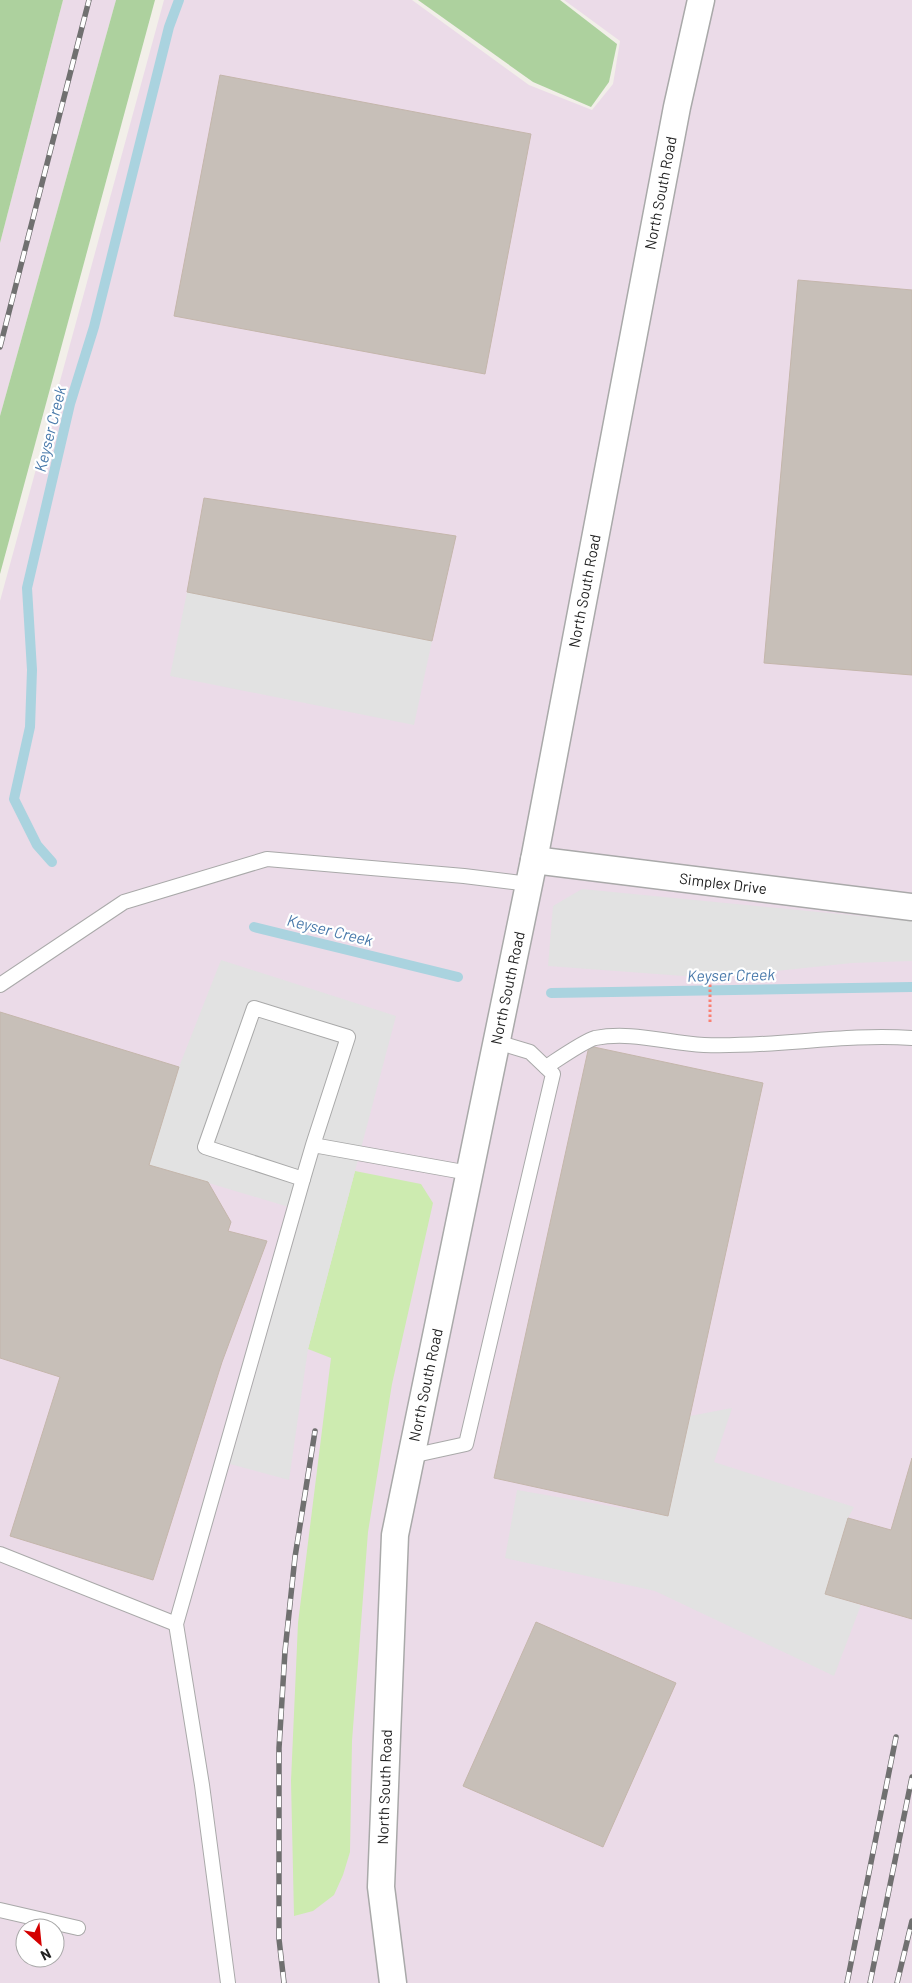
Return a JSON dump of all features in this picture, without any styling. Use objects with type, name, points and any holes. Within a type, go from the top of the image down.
[{"type":"street","name":"North South Road","points":[[393,1983],[381,1887],[395,1535],[531,872],[677,107],[701,0]]},
{"type":"street","name":"Simplex Drive","points":[[531,872],[912,907]]},
{"type":"lane","points":[[0,985],[124,902],[267,860],[464,876],[531,872]]},
{"type":"lane","points":[[228,1983],[202,1785],[176,1624],[303,1179],[312,1145],[348,1037],[254,1008],[205,1147],[303,1179]]},
{"type":"lane","points":[[546,1067],[593,1038],[626,1035],[703,1045],[765,1044],[888,1036],[912,1038]]},
{"type":"lane","points":[[411,1456],[466,1444],[553,1074],[530,1052],[497,1042]]},
{"type":"lane","points":[[312,1145],[469,1173]]},
{"type":"lane","points":[[0,1554],[176,1624]]},
{"type":"lane","points":[[0,1910],[78,1928]]},
{"type":"path","points":[[709,1018],[710,981]]},
{"type":"shaded area","points":[[63,0],[116,0],[0,416],[0,243]]},
{"type":"shaded area","points":[[164,0],[412,0],[529,85],[592,110],[613,84],[620,41],[564,0],[912,0],[912,1983],[0,1983],[0,601]]},
{"type":"shaded area","points":[[187,592],[432,641],[414,725],[170,676]]},
{"type":"shaded area","points":[[582,889],[912,921],[912,961],[852,963],[711,978],[548,966],[553,906]]},
{"type":"shaded area","points":[[221,960],[396,1016],[308,1349],[289,1480],[230,1464],[302,1211],[149,1165],[179,1067]]},
{"type":"shaded area","points":[[732,1408],[714,1462],[854,1507],[848,1518],[825,1594],[861,1605],[834,1676],[655,1591],[505,1558],[517,1490],[668,1516],[690,1416]]},
{"type":"green space","points":[[0,0],[63,0],[0,243]]},
{"type":"green space","points":[[116,0],[155,0],[0,574],[0,416]]},
{"type":"green space","points":[[418,0],[560,0],[617,44],[609,82],[591,107],[533,82]]},
{"type":"green space","points":[[355,1171],[421,1184],[433,1203],[392,1384],[368,1532],[352,1741],[350,1852],[334,1895],[313,1911],[294,1916],[291,1781],[298,1623],[331,1358],[308,1349]]},
{"type":"building","points":[[220,75],[531,134],[485,374],[174,316]]},
{"type":"building","points":[[798,280],[912,290],[912,675],[764,663]]},
{"type":"building","points":[[204,498],[456,536],[432,641],[187,592]]},
{"type":"building","points":[[0,1012],[179,1067],[149,1165],[208,1182],[231,1222],[228,1231],[267,1241],[222,1362],[153,1580],[10,1536],[60,1377],[0,1358]]},
{"type":"building","points":[[589,1046],[763,1083],[668,1516],[494,1478]]},
{"type":"building","points":[[912,1458],[912,1619],[825,1594],[848,1518],[891,1530]]},
{"type":"building","points":[[536,1622],[676,1683],[603,1847],[463,1786]]},
{"type":"waterway","name":"Keyser Creek","points":[[52,862],[37,845],[14,799],[30,727],[32,670],[27,588],[70,404],[94,327],[169,27],[179,0]]},
{"type":"waterway","name":"Keyser Creek","points":[[254,927],[458,977]]},
{"type":"waterway","name":"Keyser Creek","points":[[551,993],[912,987]]},
{"type":"railway","points":[[0,347],[89,0]]},
{"type":"railway","points":[[284,1983],[279,1939],[279,1748],[285,1651],[295,1557],[315,1431]]},
{"type":"railway","points":[[847,1983],[896,1737]]},
{"type":"railway","points":[[870,1983],[912,1777]]},
{"type":"railway","points":[[897,1983],[912,1921]]}]
